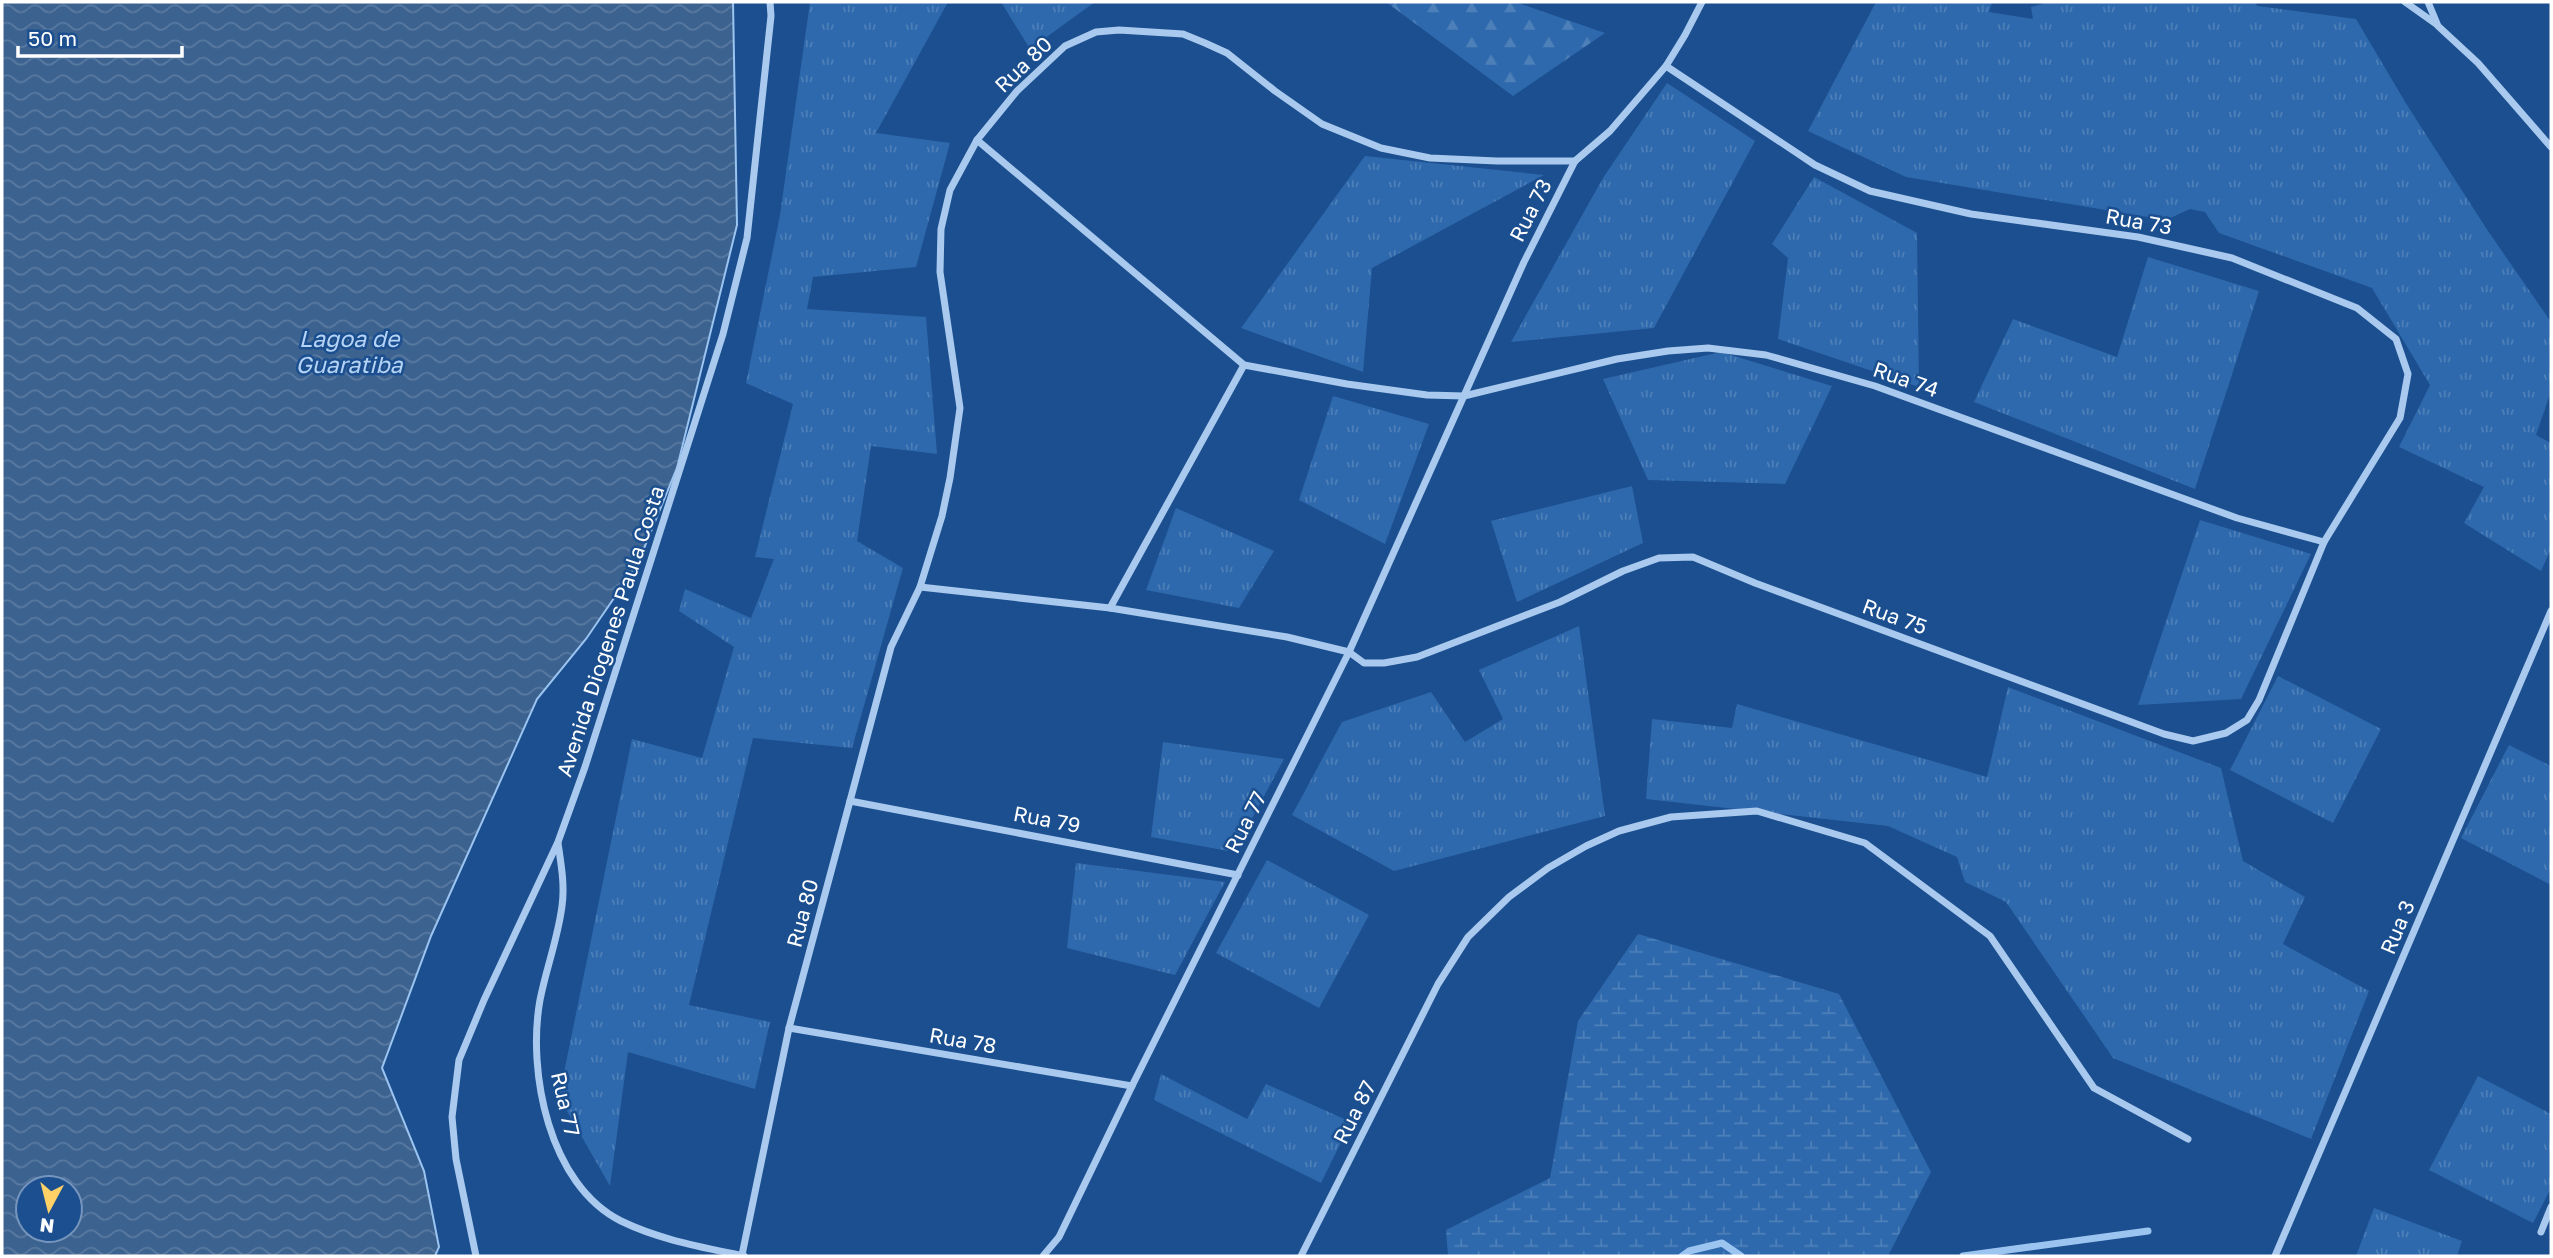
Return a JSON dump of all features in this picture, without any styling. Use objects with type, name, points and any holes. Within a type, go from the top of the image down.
[{"type":"street","name":"Avenida Diogenes Paula Costa","points":[[476,1256],[456,1159],[452,1117],[459,1060],[558,842],[644,583],[736,286],[747,238],[771,16],[770,2]]},
{"type":"street","name":"Rua 73","points":[[1464,396],[1524,262],[1575,161],[1610,131],[1666,66],[1702,2]]},
{"type":"street","points":[[2406,2],[2438,26],[2478,63],[2551,147]]},
{"type":"street","points":[[2428,2],[2438,26]]},
{"type":"street","name":"Rua 80","points":[[744,1256],[789,1028],[891,647],[920,587],[942,516],[956,447],[960,408],[940,272],[941,229],[950,190],[977,140],[1017,91],[1065,46],[1096,32],[1119,30],[1183,34],[1216,48],[1227,53],[1322,124],[1381,148],[1430,158],[1575,161]]},
{"type":"street","name":"Rua 73","points":[[1666,66],[1815,165],[1870,191],[1970,214],[2138,237],[2232,258],[2357,308],[2396,339],[2408,374],[2400,418],[2324,542]]},
{"type":"street","points":[[977,140],[1244,365],[1110,608]]},
{"type":"street","name":"Rua 74","points":[[1244,365],[1427,395],[1464,396],[1617,359],[1668,351],[1708,348],[1766,355],[1875,386],[2237,518],[2324,542]]},
{"type":"street","name":"Rua 77","points":[[1043,1256],[1059,1237],[1349,652],[1464,396]]},
{"type":"street","name":"Rua 75","points":[[1349,652],[1364,663],[1384,663],[1417,657],[1560,602],[1659,558],[1693,557],[1755,583],[2164,734],[2193,741],[2226,733],[2247,720],[2259,700],[2324,542]]},
{"type":"street","points":[[920,587],[1110,608],[1287,637],[1349,652]]},
{"type":"street","name":"Rua 3","points":[[2275,1256],[2551,611]]},
{"type":"street","name":"Rua 79","points":[[850,801],[1238,875]]},
{"type":"street","name":"Rua 87","points":[[1301,1256],[1438,984],[1468,937],[1509,897],[1548,868],[1619,831],[1671,817],[1757,811],[1865,843],[1990,936],[2094,1088],[2188,1139]]},
{"type":"street","name":"Rua 77","points":[[558,842],[563,881],[562,907],[540,1003],[537,1050],[548,1121],[562,1159],[585,1194],[619,1220],[658,1236],[744,1256]]},
{"type":"street","name":"Rua 78","points":[[789,1028],[1132,1086]]},
{"type":"street","points":[[2541,1232],[2551,1207]]},
{"type":"green space","points":[[810,2],[948,2],[876,133],[950,143],[916,267],[813,277],[807,309],[926,317],[937,454],[871,446],[857,541],[903,568],[852,748],[753,738],[689,1005],[770,1022],[755,1089],[628,1052],[610,1186],[559,1097],[632,739],[702,758],[734,647],[679,611],[685,589],[751,618],[774,559],[755,557],[793,404],[746,383],[780,215]]},
{"type":"green space","points":[[1001,2],[1095,2],[1030,49]]},
{"type":"green space","points":[[1386,2],[1515,2],[1605,33],[1513,96]]},
{"type":"green space","points":[[1876,2],[1992,2],[1989,12],[2033,19],[2031,7],[2049,2],[2255,2],[2257,6],[2356,19],[2407,105],[2486,228],[2551,322],[2551,391],[2536,435],[2551,443],[2551,549],[2541,571],[2464,523],[2484,487],[2399,447],[2430,385],[2372,288],[2219,233],[2205,212],[2190,209],[2166,220],[1906,177],[1808,131]]},
{"type":"green space","points":[[1667,83],[1755,141],[1654,328],[1511,342],[1603,178]]},
{"type":"green space","points":[[1365,156],[1544,175],[1372,268],[1363,372],[1241,328]]},
{"type":"green space","points":[[1814,177],[1917,233],[1919,387],[1778,339],[1788,258],[1772,244]]},
{"type":"green space","points":[[2148,257],[2259,291],[2195,489],[1974,402],[2013,319],[2117,357]]},
{"type":"green space","points":[[1721,352],[1832,386],[1785,484],[1648,480],[1603,379]]},
{"type":"green space","points":[[1333,396],[1429,424],[1385,544],[1299,500]]},
{"type":"green space","points":[[1632,486],[1643,543],[1517,602],[1491,521]]},
{"type":"green space","points":[[1176,508],[1274,551],[1239,608],[1146,590]]},
{"type":"green space","points":[[2200,520],[2311,554],[2241,699],[2138,705]]},
{"type":"green space","points":[[1579,626],[1605,816],[1394,871],[1292,815],[1342,722],[1431,692],[1465,742],[1503,719],[1479,670]]},
{"type":"green space","points":[[2278,676],[2381,729],[2333,823],[2230,770]]},
{"type":"green space","points":[[2008,687],[2221,768],[2243,861],[2305,897],[2283,944],[2369,991],[2311,1139],[2113,1058],[2006,902],[1965,882],[1957,857],[1888,826],[1646,799],[1652,719],[1732,728],[1737,704],[1987,777]]},
{"type":"green space","points":[[1163,742],[1284,759],[1234,852],[1151,837]]},
{"type":"green space","points":[[2509,745],[2551,766],[2551,885],[2461,838]]},
{"type":"green space","points":[[1267,860],[1369,915],[1319,1008],[1216,953]]},
{"type":"green space","points":[[1076,863],[1225,882],[1175,975],[1067,948]]},
{"type":"green space","points":[[1638,934],[1839,994],[1931,1172],[1888,1256],[1448,1256],[1446,1230],[1550,1178],[1578,1021]]},
{"type":"green space","points":[[1161,1074],[1247,1119],[1266,1084],[1351,1122],[1321,1183],[1154,1100]]},
{"type":"green space","points":[[2478,1076],[2551,1114],[2551,1188],[2533,1223],[2429,1170]]},
{"type":"green space","points":[[2374,1208],[2462,1241],[2457,1256],[2356,1256]]},
{"type":"water","name":"Lagoa de Guaratiba","points":[[2,2],[733,2],[737,225],[677,468],[638,563],[586,639],[537,699],[431,936],[382,1068],[424,1171],[439,1247],[435,1256],[2,1256]]},
{"type":"waterway","points":[[1963,1256],[2148,1231]]},
{"type":"waterway","points":[[1682,1256],[1689,1251],[1722,1243],[1741,1256]]}]
